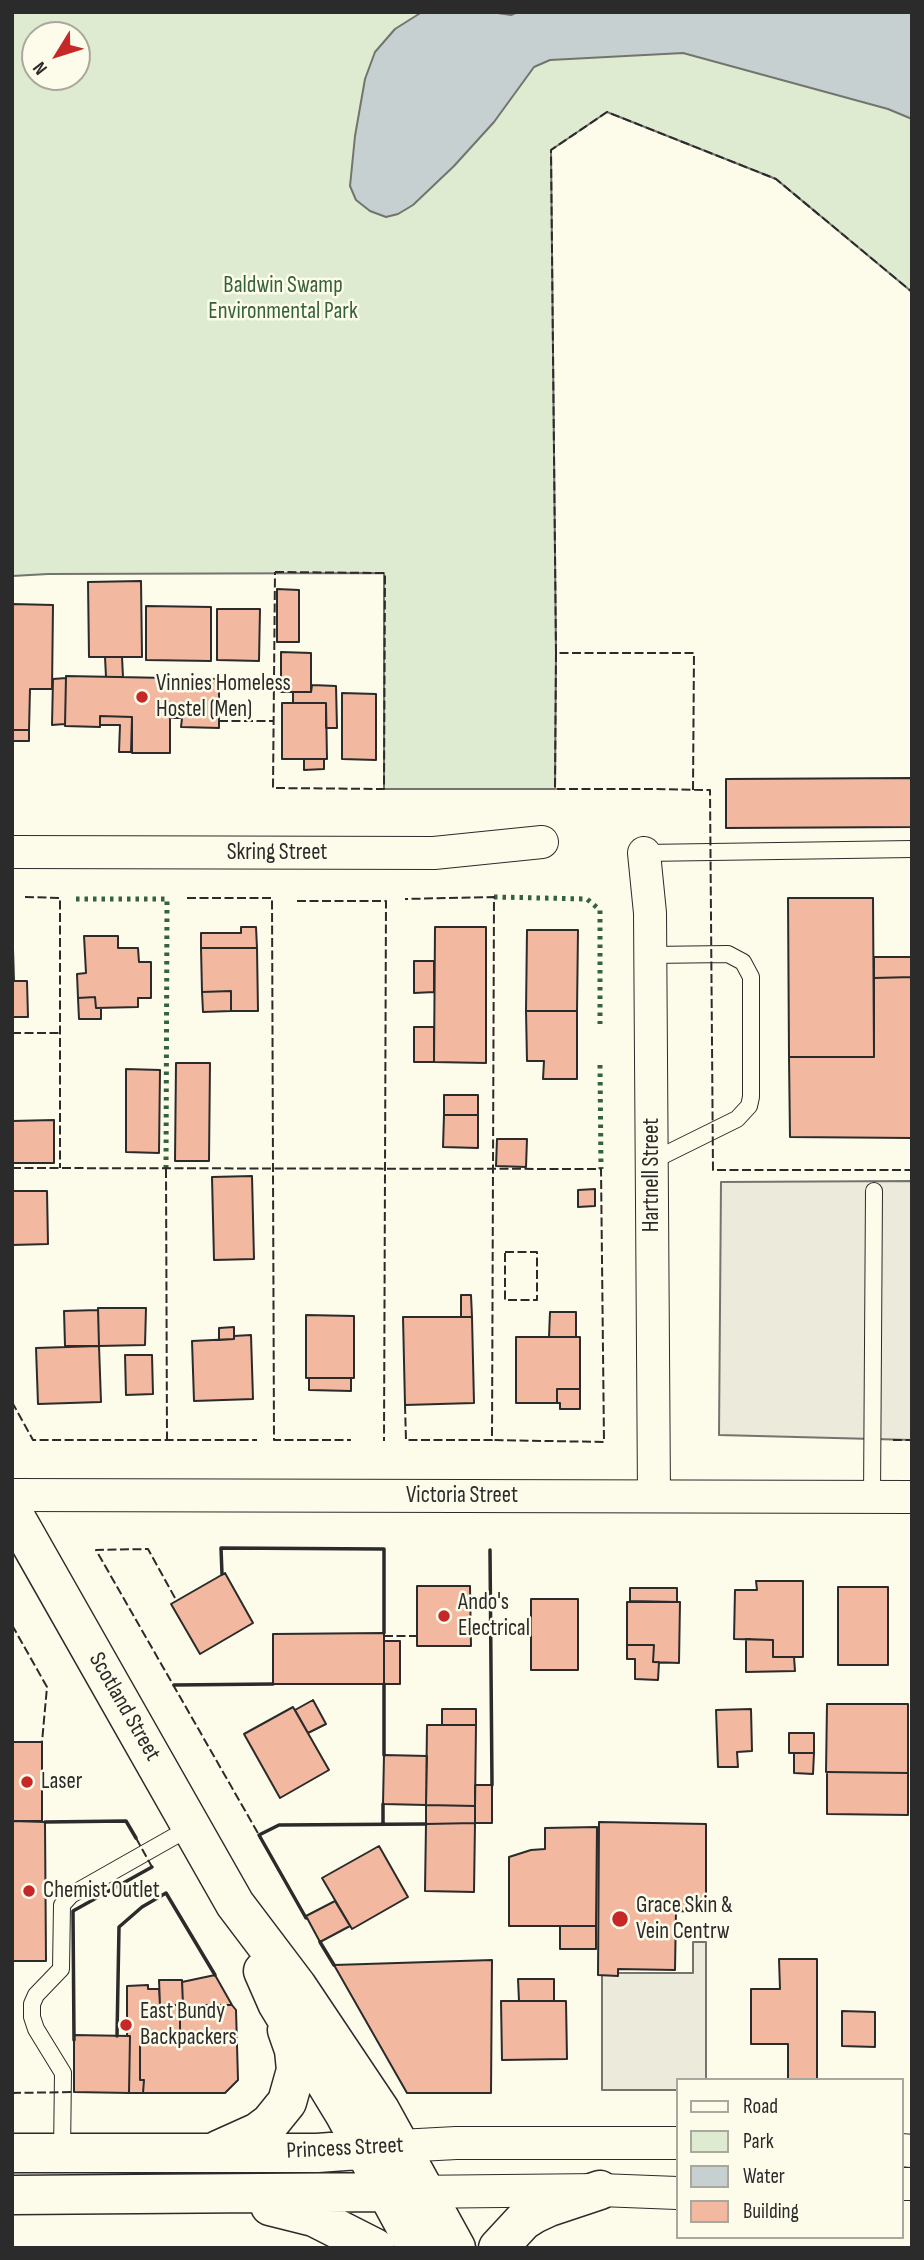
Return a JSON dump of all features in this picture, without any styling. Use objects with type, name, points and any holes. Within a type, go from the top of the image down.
[{"type":"main road","name":"Scotland Street","points":[[12,1511],[235,1904],[277,2003],[382,2148],[425,2191],[456,2248]]},
{"type":"main road","name":"Scotland Street","points":[[235,1904],[297,1986],[380,2110],[387,2192],[417,2248]]},
{"type":"main road","points":[[210,2154],[258,2132],[270,2123],[287,2102],[294,2078],[294,2050],[277,2003]]},
{"type":"main road","name":"Princess Street","points":[[12,2153],[210,2154],[382,2148]]},
{"type":"main road","points":[[498,2248],[534,2214],[600,2190]]},
{"type":"main road","name":"Princess Street","points":[[12,2195],[387,2192]]},
{"type":"main road","points":[[222,2195],[314,2217],[375,2248]]},
{"type":"street","name":"Skring Street","points":[[12,852],[434,853],[541,842]]},
{"type":"street","name":"Hartnell Street","points":[[644,853],[650,913],[654,1496]]},
{"type":"street","name":"Victoria Street","points":[[12,1495],[912,1497]]},
{"type":"street","name":"Princess Street","points":[[382,2148],[456,2143],[676,2143]]},
{"type":"street","name":"Princess Street","points":[[387,2192],[600,2190],[676,2193]]},
{"type":"lane","points":[[644,853],[912,849]]},
{"type":"lane","points":[[650,955],[727,954],[743,962],[751,977],[749,1106],[737,1119],[652,1161]]},
{"type":"lane","points":[[872,1497],[874,1191]]},
{"type":"lane","points":[[62,2153],[62,2073],[32,2017],[36,1995],[61,1969],[62,1905],[71,1895],[191,1827]]},
{"type":"green space","name":"Baldwin Swamp Environmental Park","points":[[12,12],[912,12],[912,292],[776,179],[607,112],[551,150],[555,789],[384,789],[384,573],[12,576]]},
{"type":"shaded area","points":[[912,1181],[912,1440],[719,1435],[721,1182]]},
{"type":"shaded area","points":[[693,1942],[706,1942],[706,2078],[676,2078],[676,2090],[602,2090],[602,1973],[693,1973]]},
{"type":"water","points":[[422,12],[491,12],[511,15],[518,12],[912,12],[912,119],[888,109],[683,53],[550,60],[534,67],[494,122],[454,166],[413,205],[398,214],[386,217],[370,211],[356,200],[350,186],[365,79],[375,52],[395,29]]},
{"type":"building","points":[[141,581],[142,657],[89,657],[88,582]]},
{"type":"building","points":[[277,589],[299,590],[299,642],[277,642]]},
{"type":"building","points":[[12,604],[53,605],[52,689],[30,689],[29,730],[12,730]]},
{"type":"building","points":[[146,606],[211,607],[211,661],[146,660]]},
{"type":"building","points":[[217,609],[260,609],[259,661],[217,660]]},
{"type":"building","points":[[281,652],[311,653],[311,692],[281,692]]},
{"type":"building","points":[[105,657],[122,657],[123,677],[106,677]]},
{"type":"building","name":"Vinnies Homeless Hostel (Men)","points":[[66,676],[219,679],[219,728],[181,727],[182,718],[170,718],[170,753],[132,753],[132,717],[100,716],[100,727],[65,726]]},
{"type":"building","points":[[66,678],[65,724],[52,725],[53,679]]},
{"type":"building","points":[[312,685],[336,686],[337,728],[326,728],[326,703],[293,703],[293,692],[311,692]]},
{"type":"building","points":[[342,693],[376,694],[376,760],[342,759]]},
{"type":"building","points":[[282,703],[326,703],[327,759],[282,759]]},
{"type":"building","points":[[100,716],[132,717],[131,752],[119,752],[120,725],[100,725]]},
{"type":"building","points":[[12,730],[29,730],[29,741],[12,741]]},
{"type":"building","points":[[304,759],[324,759],[324,769],[304,770]]},
{"type":"building","points":[[912,778],[912,827],[726,828],[726,779]]},
{"type":"building","points":[[788,898],[873,898],[874,1057],[789,1057]]},
{"type":"building","points":[[12,918],[14,981],[27,981],[28,1017],[12,1017]]},
{"type":"building","points":[[241,927],[256,927],[257,948],[201,948],[201,933],[241,933]]},
{"type":"building","points":[[435,927],[486,927],[486,1063],[434,1062]]},
{"type":"building","points":[[527,930],[578,930],[577,1011],[526,1011]]},
{"type":"building","points":[[84,936],[118,936],[118,948],[138,948],[139,962],[151,962],[151,998],[138,998],[138,1007],[96,1008],[95,997],[78,998],[77,974],[86,973]]},
{"type":"building","points":[[201,948],[257,948],[258,1011],[231,1011],[231,991],[202,992]]},
{"type":"building","points":[[874,957],[912,957],[912,977],[874,978]]},
{"type":"building","points":[[414,961],[434,961],[434,992],[414,993]]},
{"type":"building","points":[[912,977],[912,1138],[790,1137],[789,1057],[874,1057],[874,978]]},
{"type":"building","points":[[231,991],[231,1011],[203,1012],[202,992]]},
{"type":"building","points":[[95,997],[96,1008],[101,1008],[101,1019],[79,1019],[78,998]]},
{"type":"building","points":[[526,1011],[577,1011],[577,1079],[543,1079],[544,1061],[527,1061]]},
{"type":"building","points":[[414,1027],[434,1027],[434,1062],[414,1062]]},
{"type":"building","points":[[176,1063],[210,1063],[209,1161],[175,1161]]},
{"type":"building","points":[[126,1069],[160,1070],[159,1153],[126,1152]]},
{"type":"building","points":[[444,1095],[478,1095],[478,1115],[444,1115]]},
{"type":"building","points":[[444,1115],[478,1115],[478,1148],[443,1147]]},
{"type":"building","points":[[54,1120],[54,1163],[12,1163],[12,1121]]},
{"type":"building","points":[[497,1139],[527,1139],[526,1167],[496,1166]]},
{"type":"building","points":[[252,1176],[254,1259],[214,1260],[212,1177]]},
{"type":"building","points":[[595,1189],[595,1206],[578,1207],[578,1190]]},
{"type":"building","points":[[12,1191],[47,1191],[48,1244],[12,1245]]},
{"type":"building","points":[[461,1295],[471,1295],[472,1317],[461,1317]]},
{"type":"building","points":[[98,1308],[146,1308],[145,1345],[99,1346]]},
{"type":"building","points":[[98,1310],[99,1346],[65,1346],[64,1311]]},
{"type":"building","points":[[550,1312],[576,1312],[576,1337],[549,1337]]},
{"type":"building","points":[[306,1315],[354,1316],[354,1378],[306,1378]]},
{"type":"building","points":[[403,1317],[472,1317],[474,1403],[405,1405]]},
{"type":"building","points":[[234,1327],[234,1339],[219,1340],[219,1328]]},
{"type":"building","points":[[251,1335],[253,1399],[194,1401],[192,1341],[234,1339],[234,1336]]},
{"type":"building","points":[[516,1337],[580,1337],[580,1389],[557,1389],[557,1403],[516,1403]]},
{"type":"building","points":[[99,1346],[101,1402],[38,1404],[36,1348]]},
{"type":"building","points":[[125,1355],[152,1355],[153,1394],[126,1395]]},
{"type":"building","points":[[309,1378],[351,1378],[351,1391],[309,1390]]},
{"type":"building","points":[[557,1389],[580,1389],[580,1409],[560,1409]]},
{"type":"building","points":[[225,1573],[253,1623],[200,1654],[171,1604]]},
{"type":"building","points":[[756,1581],[803,1581],[803,1657],[773,1657],[773,1640],[734,1639],[735,1590],[757,1590]]},
{"type":"building","name":"Ando's Electrical","points":[[417,1586],[470,1586],[471,1646],[417,1646]]},
{"type":"building","points":[[838,1587],[888,1587],[888,1665],[838,1665]]},
{"type":"building","points":[[630,1588],[677,1588],[677,1602],[630,1601]]},
{"type":"building","points":[[531,1599],[578,1599],[578,1670],[531,1670]]},
{"type":"building","points":[[627,1602],[680,1602],[679,1663],[653,1662],[654,1645],[627,1645]]},
{"type":"building","points":[[384,1633],[384,1684],[273,1684],[273,1634]]},
{"type":"building","points":[[746,1639],[773,1640],[773,1657],[794,1657],[795,1671],[746,1672]]},
{"type":"building","points":[[384,1641],[400,1641],[400,1684],[384,1684]]},
{"type":"building","points":[[627,1645],[654,1645],[653,1662],[659,1662],[658,1680],[635,1679],[635,1659],[627,1659]]},
{"type":"building","points":[[313,1700],[326,1724],[308,1733],[295,1710]]},
{"type":"building","points":[[827,1704],[908,1704],[908,1773],[826,1772]]},
{"type":"building","points":[[293,1707],[329,1770],[280,1798],[244,1734]]},
{"type":"building","points":[[442,1709],[476,1709],[476,1725],[442,1725]]},
{"type":"building","points":[[751,1709],[752,1751],[737,1752],[738,1767],[718,1767],[716,1710]]},
{"type":"building","points":[[427,1725],[476,1725],[475,1806],[426,1805]]},
{"type":"building","points":[[789,1733],[814,1733],[814,1753],[789,1753]]},
{"type":"building","name":"Laser","points":[[12,1742],[42,1742],[42,1821],[12,1821]]},
{"type":"building","points":[[794,1753],[814,1753],[813,1774],[794,1773]]},
{"type":"building","points":[[384,1755],[427,1756],[426,1805],[383,1804]]},
{"type":"building","points":[[827,1772],[908,1773],[908,1815],[827,1814]]},
{"type":"building","points":[[475,1785],[492,1785],[492,1823],[475,1823]]},
{"type":"building","points":[[426,1805],[475,1806],[475,1823],[426,1824]]},
{"type":"building","name":"Chemist Outlet","points":[[12,1821],[45,1822],[46,1961],[12,1961]]},
{"type":"building","points":[[599,1822],[706,1824],[706,1912],[676,1911],[675,1970],[618,1969],[618,1976],[598,1975]]},
{"type":"building","points":[[475,1823],[474,1892],[425,1891],[426,1824]]},
{"type":"building","points":[[597,1827],[596,1926],[509,1926],[509,1857],[545,1849],[545,1828]]},
{"type":"building","points":[[379,1846],[408,1897],[352,1929],[322,1878]]},
{"type":"building","points":[[335,1901],[350,1926],[320,1942],[306,1916]]},
{"type":"building","points":[[560,1926],[596,1926],[596,1949],[560,1949]]},
{"type":"building","points":[[779,1959],[817,1959],[817,2078],[788,2078],[788,2044],[751,2044],[751,1989],[780,1989]]},
{"type":"building","points":[[492,1960],[491,2093],[407,2093],[334,1965]]},
{"type":"building","points":[[215,1975],[232,2005],[183,2005],[182,1982]]},
{"type":"building","points":[[518,1979],[554,1979],[554,2001],[519,2001]]},
{"type":"building","points":[[159,1980],[182,1980],[183,2005],[160,2005]]},
{"type":"building","points":[[148,1985],[148,1989],[159,1989],[160,2005],[180,2005],[180,2039],[140,2038],[140,2080],[144,2080],[143,2093],[129,2093],[127,1986]]},
{"type":"building","points":[[501,2001],[566,2001],[567,2059],[502,2060]]},
{"type":"building","points":[[180,2005],[232,2005],[236,2010],[238,2080],[225,2093],[143,2093],[144,2080],[140,2080],[140,2038],[180,2039]]},
{"type":"building","points":[[842,2011],[875,2012],[875,2047],[842,2046]]},
{"type":"building","points":[[74,2035],[130,2036],[129,2093],[74,2092]]},
{"type":"hedge","points":[[494,897],[587,899],[600,910],[600,1024]]},
{"type":"hedge","points":[[76,899],[167,899],[166,1169]]},
{"type":"hedge","points":[[600,1065],[601,1169]]},
{"type":"fence","points":[[556,653],[551,150],[607,112],[776,179],[912,292]]},
{"type":"fence","points":[[275,572],[385,573],[384,789],[273,788],[275,572]]},
{"type":"fence","points":[[693,790],[694,653],[556,653],[555,789],[652,789],[710,790],[713,1170],[912,1170]]},
{"type":"fence","points":[[219,721],[274,721]]},
{"type":"fence","points":[[25,897],[60,898],[60,1168]]},
{"type":"fence","points":[[405,899],[494,897],[492,1440],[406,1440],[405,1405]]},
{"type":"fence","points":[[187,898],[272,898],[274,1440],[351,1440]]},
{"type":"fence","points":[[297,901],[386,901],[384,1441]]},
{"type":"fence","points":[[12,1033],[60,1033]]},
{"type":"fence","points":[[12,1168],[601,1169],[604,1442],[492,1440]]},
{"type":"fence","points":[[166,1169],[167,1440]]},
{"type":"fence","points":[[505,1252],[537,1252],[537,1300],[505,1300],[505,1252]]},
{"type":"fence","points":[[12,1402],[33,1440],[257,1440]]},
{"type":"fence","points":[[893,1440],[912,1440]]},
{"type":"fence","points":[[175,1598],[148,1549],[96,1550],[259,1835]]},
{"type":"fence","points":[[12,1625],[47,1687],[42,1742]]},
{"type":"fence","points":[[384,1636],[416,1636]]},
{"type":"fence","points":[[136,1838],[152,1867]]},
{"type":"fence","points":[[12,2093],[74,2092]]},
{"type":"wall","points":[[222,1574],[221,1548],[384,1549],[384,1633]]},
{"type":"wall","points":[[490,1550],[492,1785]]},
{"type":"wall","points":[[174,1685],[273,1684]]},
{"type":"wall","points":[[384,1684],[384,1755]]},
{"type":"wall","points":[[383,1804],[383,1824]]},
{"type":"wall","points":[[45,1822],[126,1821],[136,1838]]},
{"type":"wall","points":[[306,1918],[259,1835],[279,1825],[426,1824]]},
{"type":"wall","points":[[74,2040],[73,1911],[152,1867]]},
{"type":"wall","points":[[117,2036],[119,1927],[142,1907],[166,1893],[215,1975]]},
{"type":"wall","points":[[320,1942],[334,1965]]},
{"type":"place","name":"Vinnies Homeless Hostel (Men)","points":[[142,697]]},
{"type":"place","name":"Ando's Electrical","points":[[444,1616]]},
{"type":"place","name":"Laser","points":[[27,1782]]},
{"type":"place","name":"Chemist Outlet","points":[[29,1891]]},
{"type":"place","name":"Grace Skin & Vein Centrw","points":[[620,1919]]},
{"type":"place","name":"East Bundy Backpackers","points":[[126,2025]]}]
